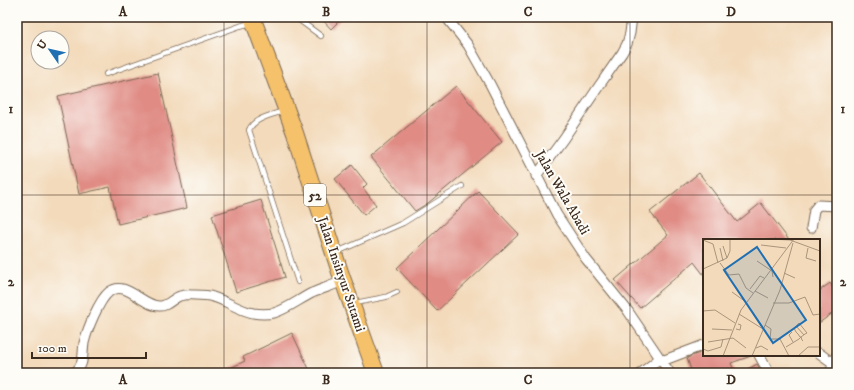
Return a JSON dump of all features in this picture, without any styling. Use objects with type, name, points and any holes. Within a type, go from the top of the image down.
[{"type":"highway","name":"Jalan Insinyur Sutami","points":[[256,19],[343,281],[376,373]]},
{"type":"street","name":"Jalan Wala Abadi","points":[[446,17],[468,44],[557,215],[586,259],[628,311],[670,373]]},
{"type":"street","points":[[536,176],[622,53],[627,44],[632,17]]},
{"type":"street","points":[[811,228],[814,210],[818,205],[837,206]]},
{"type":"street","points":[[74,373],[78,370],[82,362],[84,345],[91,320],[106,296],[118,288],[161,307],[178,296],[213,296],[238,309],[253,313],[274,313],[313,293],[343,281]]},
{"type":"street","points":[[641,373],[661,360],[703,345]]},
{"type":"street","points":[[820,353],[835,359],[830,373]]},
{"type":"street","points":[[760,356],[769,373]]},
{"type":"lane","points":[[295,17],[321,36]]},
{"type":"lane","points":[[106,74],[256,19]]},
{"type":"lane","points":[[287,110],[256,121],[249,130],[298,282]]},
{"type":"lane","points":[[334,254],[403,223],[462,186]]},
{"type":"lane","points":[[352,304],[397,292]]},
{"type":"building","points":[[320,17],[343,17],[331,29]]},
{"type":"building","points":[[158,73],[187,208],[118,224],[110,187],[79,194],[58,96]]},
{"type":"building","points":[[456,86],[502,142],[428,203],[415,211],[371,157]]},
{"type":"building","points":[[352,165],[367,184],[363,188],[376,205],[364,215],[335,179]]},
{"type":"building","points":[[699,173],[737,222],[761,203],[788,239],[703,239],[703,274],[694,262],[640,308],[615,280],[668,235],[650,212]]},
{"type":"building","points":[[478,191],[519,234],[437,311],[397,268]]},
{"type":"building","points":[[261,200],[285,277],[236,292],[212,215]]},
{"type":"building","points":[[830,283],[837,294],[837,310],[820,322],[820,290]]},
{"type":"building","points":[[292,333],[311,373],[220,373],[245,361],[243,357]]},
{"type":"building","points":[[703,351],[703,356],[751,356],[731,363],[735,373],[692,373],[687,358]]},
{"type":"building","points":[[757,364],[762,373],[741,373]]}]
